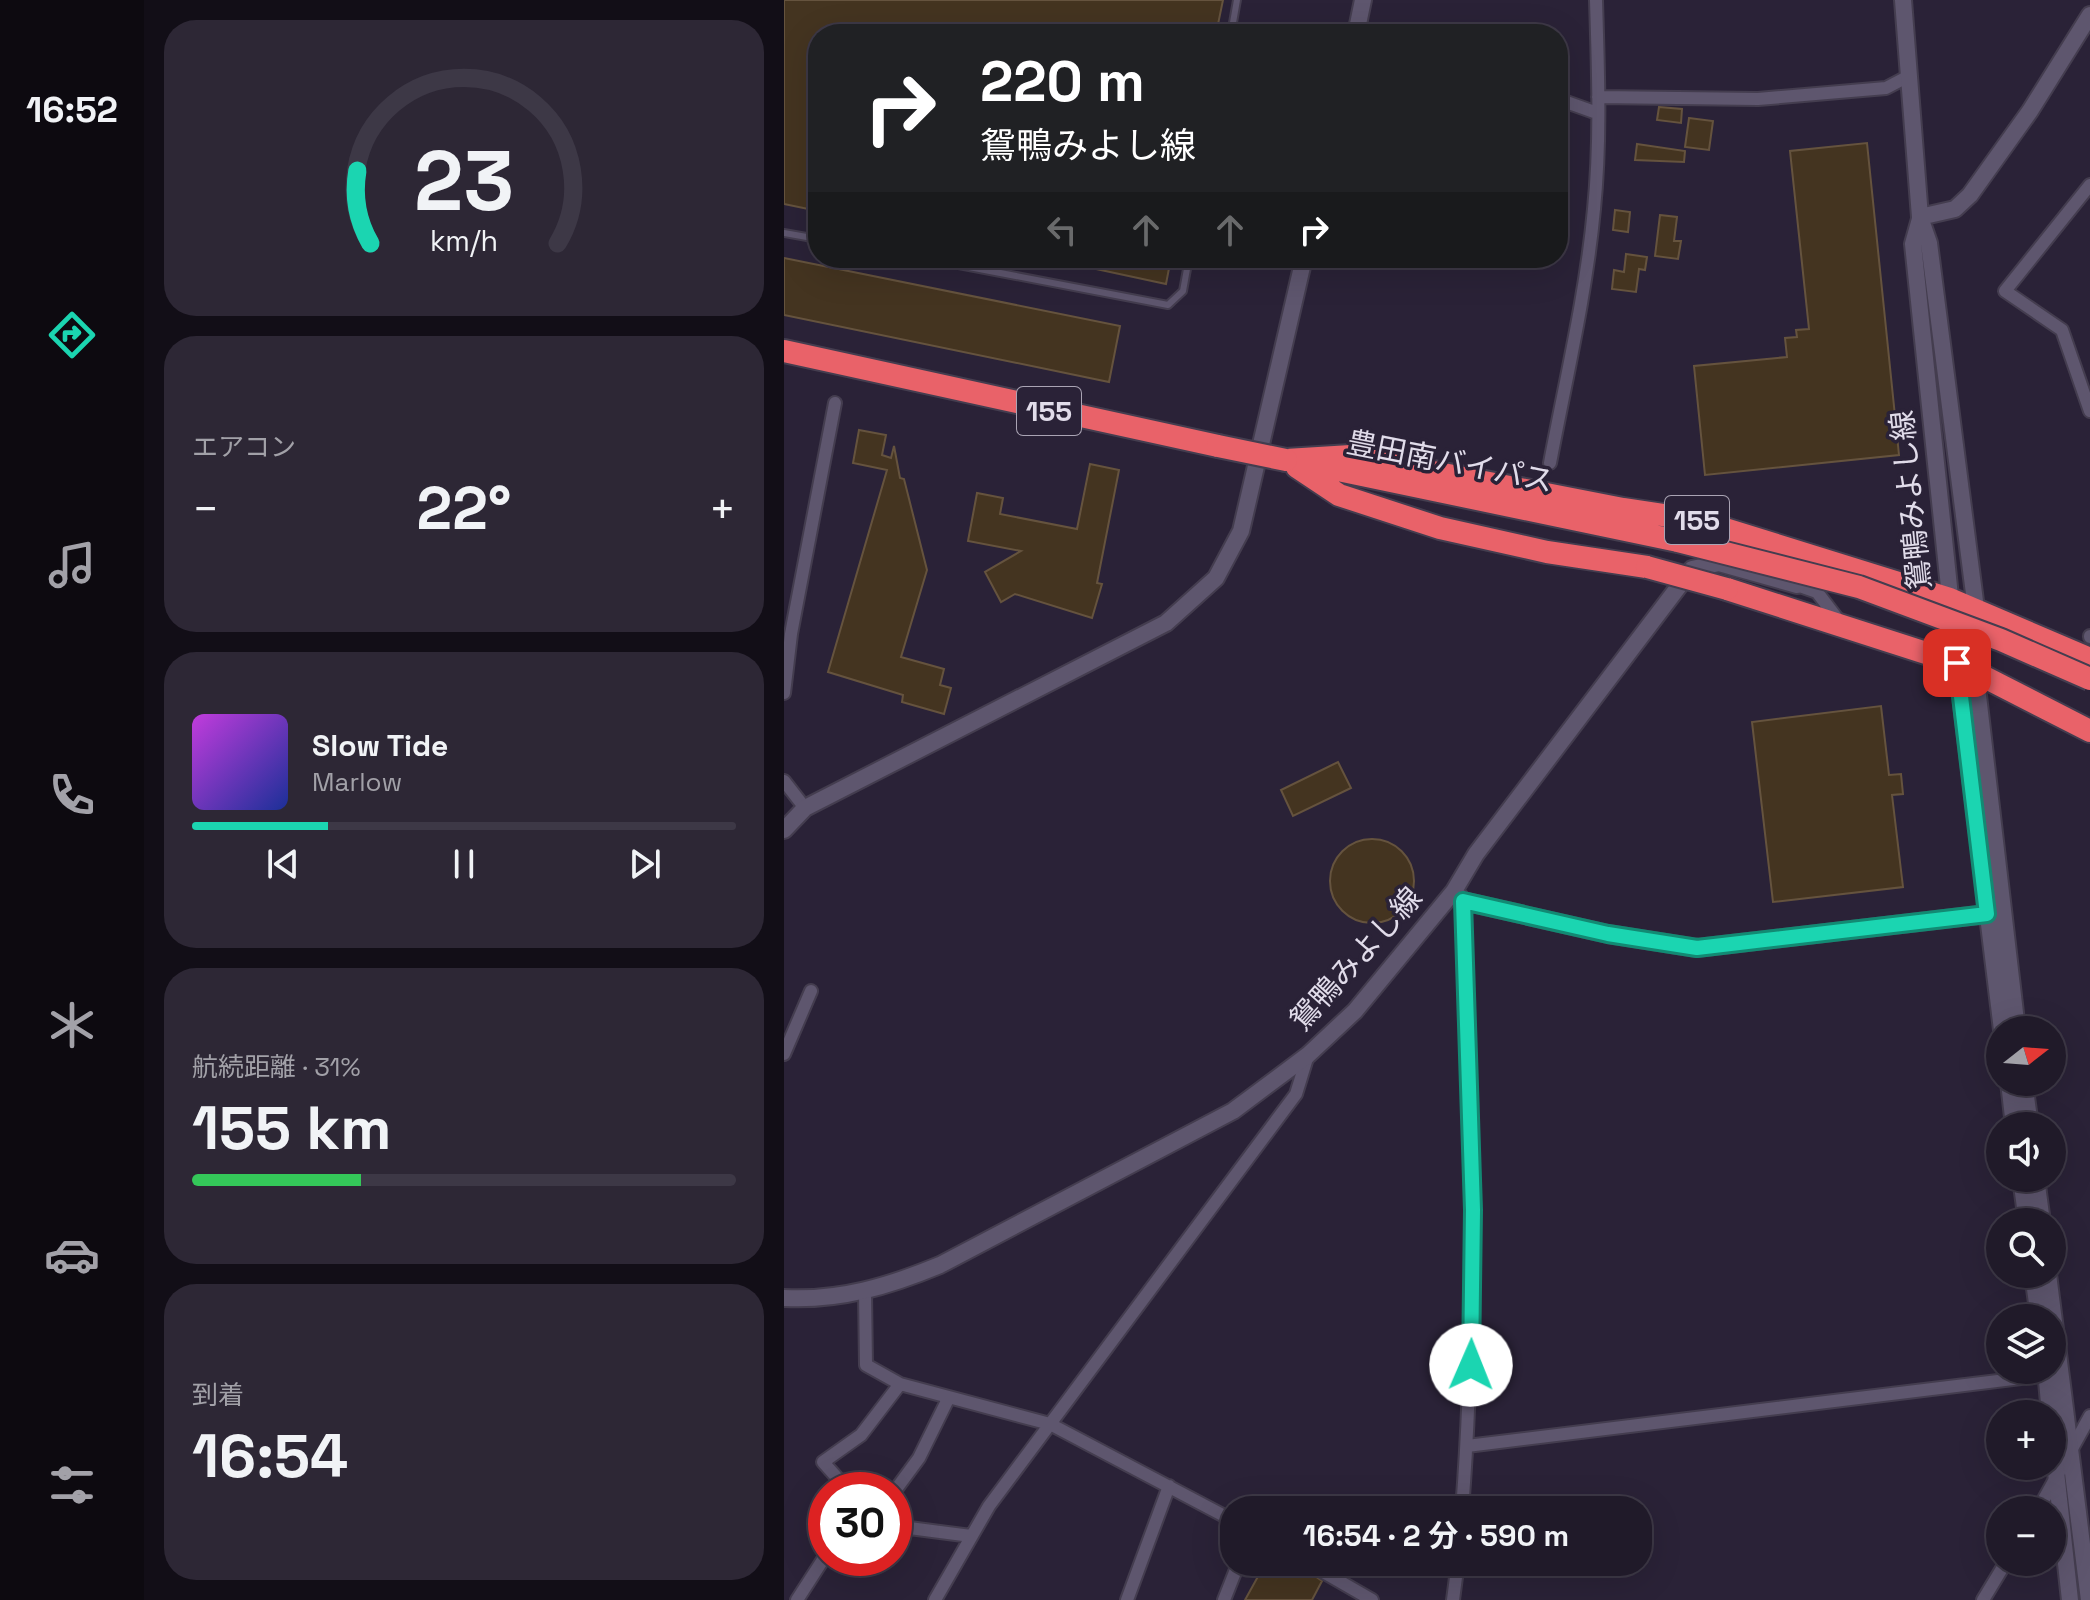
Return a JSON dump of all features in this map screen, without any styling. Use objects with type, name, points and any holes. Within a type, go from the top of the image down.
[{"type":"highway","name":"豊田南バイパス","points":[[784,351],[1218,446],[1678,541],[1859,587],[2001,640],[2090,679]]},
{"type":"highway","name":"155","points":[[1286,460],[1351,456],[1623,509],[1696,520],[1859,568],[1950,599],[2090,659]]},
{"type":"highway","name":"155","points":[[1286,460],[1339,495],[1440,528],[1547,552],[1647,567],[1727,589],[1966,666],[2090,731]]},
{"type":"main road","points":[[1358,24],[1363,0]]},
{"type":"main road","name":"鴛鴨みよし線","points":[[784,1298],[865,1292],[895,1284],[940,1265],[1233,1111],[1308,1055],[1355,1011],[1459,896],[1608,934],[1697,948],[1987,914],[1966,666],[1976,609],[1929,243],[1920,217],[1903,0]]},
{"type":"main road","points":[[1920,217],[1955,209],[1970,195],[2030,111],[2090,15]]},
{"type":"main road","name":"鴛鴨みよし線","points":[[1920,217],[1913,244],[1950,599],[1966,666],[2015,1016]]},
{"type":"main road","points":[[784,830],[805,808],[1166,623],[1216,578],[1241,531],[1302,268]]},
{"type":"main road","points":[[1459,896],[1476,854],[1692,569],[1719,563],[1797,585]]},
{"type":"main road","points":[[1987,914],[2000,1016]]},
{"type":"main road","points":[[2050,1288],[2089,1600]]},
{"type":"main road","points":[[2056,1480],[2070,1600]]},
{"type":"street","points":[[1550,463],[1583,303],[1595,206],[1598,97],[1596,0]]},
{"type":"street","points":[[1598,97],[1758,99],[1886,88],[1907,77]]},
{"type":"street","points":[[1568,103],[1597,113]]},
{"type":"street","points":[[2090,185],[2005,291],[2062,330],[2090,411]]},
{"type":"street","points":[[784,693],[807,547],[835,403]]},
{"type":"street","points":[[1797,585],[1859,568]]},
{"type":"street","points":[[1797,585],[1817,592],[1844,626]]},
{"type":"street","points":[[784,781],[805,808]]},
{"type":"street","points":[[1459,896],[1473,1210],[1473,1338],[1463,1496]]},
{"type":"street","points":[[784,1054],[811,991]]},
{"type":"street","points":[[935,1600],[971,1536],[1050,1424],[1296,1094],[1308,1055]]},
{"type":"street","points":[[865,1292],[866,1365],[900,1384],[1050,1424],[1220,1513]]},
{"type":"street","points":[[1467,1446],[1986,1380]]},
{"type":"street","points":[[832,1472],[823,1462],[861,1435],[900,1384]]},
{"type":"street","points":[[909,1472],[919,1458],[949,1397]]},
{"type":"street","points":[[2066,1461],[2090,1416]]},
{"type":"street","points":[[2046,1496],[2056,1480]]},
{"type":"street","points":[[1127,1600],[1169,1486]]},
{"type":"street","points":[[912,1528],[971,1536]]},
{"type":"street","points":[[797,1600],[812,1576]]},
{"type":"street","points":[[1224,1600],[1233,1576]]},
{"type":"street","points":[[1330,1576],[1372,1600]]},
{"type":"street","points":[[1453,1600],[1456,1576]]},
{"type":"street","points":[[1983,1600],[1998,1576]]},
{"type":"lane","points":[[1233,24],[1237,0]]},
{"type":"lane","points":[[784,233],[808,237]]},
{"type":"lane","points":[[974,268],[1168,305],[1183,291],[1187,268]]},
{"type":"building","points":[[784,0],[1223,0],[1218,24],[808,24],[808,209],[784,204]]},
{"type":"building","points":[[1659,107],[1682,109],[1681,123],[1657,120]]},
{"type":"building","points":[[1689,118],[1713,121],[1709,150],[1685,147]]},
{"type":"building","points":[[1867,143],[1899,455],[1705,475],[1694,366],[1787,357],[1785,338],[1797,337],[1796,330],[1809,329],[1790,151]]},
{"type":"building","points":[[1637,144],[1685,151],[1684,162],[1635,160]]},
{"type":"building","points":[[1615,210],[1630,212],[1628,232],[1613,230]]},
{"type":"building","points":[[1660,215],[1677,217],[1674,241],[1681,241],[1678,259],[1655,256]]},
{"type":"building","points":[[1626,254],[1647,257],[1645,270],[1639,269],[1636,292],[1612,289],[1614,270],[1624,272]]},
{"type":"building","points":[[784,258],[808,263],[808,268],[833,268],[1120,326],[1109,382],[784,315]]},
{"type":"building","points":[[1091,268],[1169,268],[1166,284]]},
{"type":"building","points":[[859,430],[886,435],[882,455],[891,458],[894,446],[900,478],[904,479],[927,570],[901,657],[944,669],[940,685],[951,688],[944,714],[902,702],[903,695],[828,672],[887,470],[853,463]]},
{"type":"building","points":[[1090,464],[1119,470],[1097,583],[1102,584],[1092,618],[1015,594],[1001,602],[985,572],[1021,551],[968,541],[977,493],[1003,498],[1000,514],[1077,529]]},
{"type":"building","points":[[1881,706],[1889,775],[1901,774],[1903,794],[1892,795],[1903,887],[1773,902],[1752,722]]},
{"type":"building","points":[[1338,762],[1351,788],[1293,816],[1281,790]]},
{"type":"building","points":[[1372,839],[1388,842],[1402,851],[1411,865],[1414,881],[1411,897],[1402,911],[1388,920],[1372,923],[1356,920],[1342,911],[1333,897],[1330,881],[1333,865],[1342,851],[1356,842]]},
{"type":"building","points":[[1258,1576],[1315,1576],[1322,1581],[1312,1600],[1245,1600]]},
{"type":"route","points":[[1471,1365],[1473,1210],[1463,901],[1608,934],[1697,948],[1987,914],[1957,663]]}]
